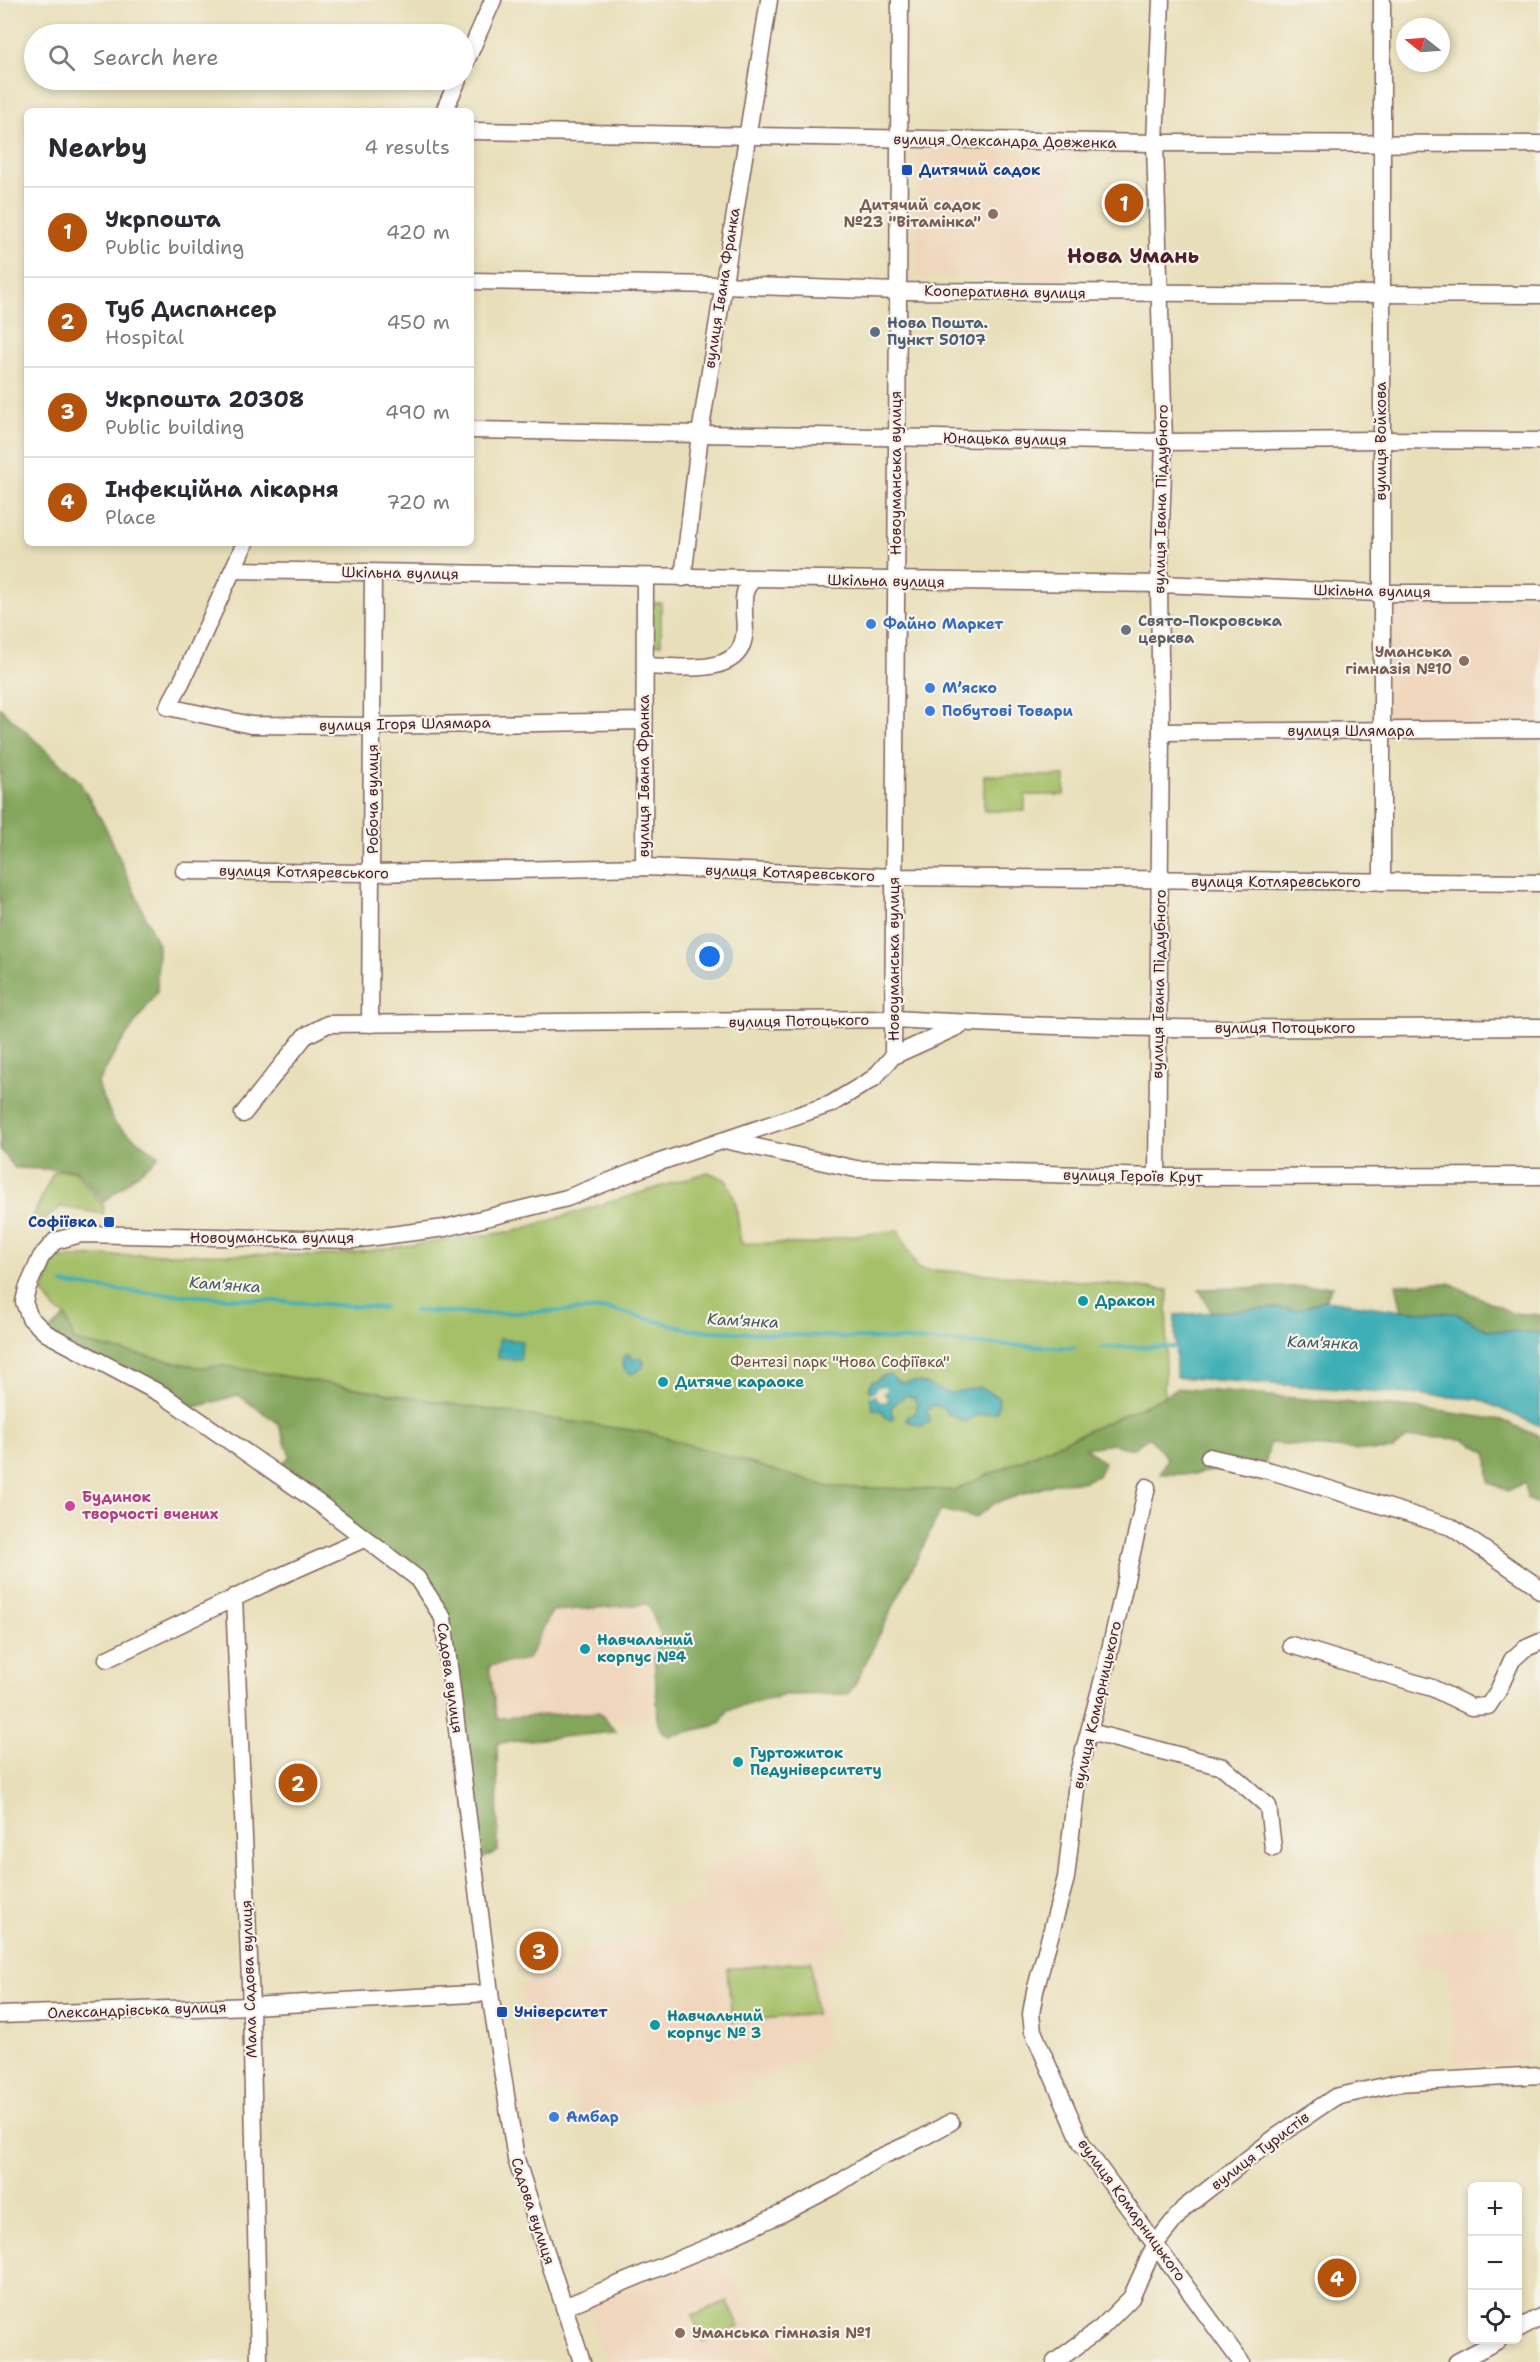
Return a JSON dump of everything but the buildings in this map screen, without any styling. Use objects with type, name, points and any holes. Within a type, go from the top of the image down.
[{"type":"street","points":[[474,43],[493,0]]},
{"type":"street","name":"вулиця Івана Франка","points":[[683,578],[700,434],[746,137],[770,0]]},
{"type":"street","name":"Новоуманська вулиця","points":[[41,1257],[55,1241],[81,1234],[352,1240],[445,1228],[567,1197],[651,1165],[831,1104],[874,1078],[893,1056],[900,0]]},
{"type":"street","name":"вулиця Івана Піддубного","points":[[1157,1177],[1161,732],[1159,584],[1164,442],[1155,143],[1161,0]]},
{"type":"street","name":"вулиця Войкова","points":[[1382,0],[1380,730],[1382,882]]},
{"type":"street","points":[[445,108],[453,90]]},
{"type":"street","name":"вулиця Олександра Довженка","points":[[474,131],[898,140],[1540,144]]},
{"type":"street","name":"Кооперативна вулиця","points":[[474,281],[723,285],[897,291],[1540,295]]},
{"type":"street","name":"Юнацька вулиця","points":[[474,430],[1164,442],[1540,441]]},
{"type":"street","points":[[233,570],[244,546]]},
{"type":"street","name":"Шкільна вулиця","points":[[233,570],[896,582],[1159,584],[1381,593],[1540,593]]},
{"type":"street","name":"вулиця Ігоря Шлямара","points":[[233,570],[168,707],[251,725],[373,726],[644,721]]},
{"type":"street","name":"Робоча вулиця","points":[[370,1024],[373,873],[373,573]]},
{"type":"street","name":"вулиця Івана Франка","points":[[644,867],[645,577]]},
{"type":"street","points":[[645,666],[715,667],[730,660],[741,649],[745,635],[744,591],[753,579]]},
{"type":"street","name":"вулиця Шлямара","points":[[1161,732],[1540,729]]},
{"type":"street","name":"вулиця Котляревського","points":[[184,870],[373,873],[644,867],[894,877],[1540,883]]},
{"type":"street","name":"вулиця Потоцького","points":[[243,1114],[305,1036],[327,1024],[894,1019],[963,1024],[1159,1028],[1540,1027]]},
{"type":"street","points":[[893,1056],[963,1024]]},
{"type":"street","name":"вулиця Героїв Крут","points":[[728,1140],[856,1169],[1157,1177],[1540,1176]]},
{"type":"street","name":"Садова вулиця","points":[[41,1257],[24,1302],[30,1318],[46,1333],[163,1395],[311,1498],[417,1578],[443,1618],[490,1993],[516,2159],[582,2362]]},
{"type":"street","points":[[1209,1457],[1271,1471],[1450,1527],[1534,1584],[1540,1591]]},
{"type":"street","name":"вулиця Комарницького","points":[[1147,1487],[1090,1732],[1078,1773],[1066,1878],[1035,1991],[1031,2014],[1033,2031],[1082,2144],[1241,2362]]},
{"type":"street","points":[[106,1659],[234,1597],[364,1539]]},
{"type":"street","name":"Мала Садова вулиця","points":[[234,1597],[251,2006],[259,2362]]},
{"type":"street","points":[[1291,1645],[1432,1688],[1471,1707],[1480,1707],[1488,1706],[1498,1691],[1512,1660],[1524,1649],[1540,1642]]},
{"type":"street","points":[[1090,1732],[1223,1767],[1268,1806],[1273,1848]]},
{"type":"street","name":"Олександрівська вулиця","points":[[0,2014],[251,2006],[490,1993]]},
{"type":"street","name":"вулиця Туристів","points":[[1055,2362],[1101,2328],[1131,2298],[1156,2243],[1184,2208],[1276,2137],[1335,2097],[1398,2083],[1540,2075]]},
{"type":"street","points":[[564,2307],[718,2243],[785,2212],[833,2187],[876,2159],[951,2122]]},
{"type":"street","points":[[1522,2328],[1540,2317]]},
{"type":"street","points":[[1457,2362],[1491,2344]]},
{"type":"shaded area","name":"Дитячий садок №23 \"Вітамінка\"","points":[[916,151],[1071,151],[1070,278],[916,277]]},
{"type":"shaded area","name":"Уманська гімназія №10","points":[[1387,597],[1540,598],[1540,723],[1387,726]]},
{"type":"shaded area","points":[[646,1595],[653,1717],[482,1734],[478,1599]]},
{"type":"shaded area","points":[[816,1839],[825,1883],[852,1933],[821,1949],[825,2047],[749,2085],[748,2099],[650,2108],[592,2129],[580,2121],[570,2091],[537,2097],[522,1983],[576,1971],[576,1953],[665,1931],[661,1909],[706,1900],[701,1870],[716,1859]]},
{"type":"shaded area","points":[[1516,1924],[1528,2059],[1456,2066],[1448,1967],[1417,1969],[1414,1932]]},
{"type":"shaded area","name":"Уманська гімназія №1","points":[[719,2254],[779,2362],[605,2362],[587,2305]]},
{"type":"green space","points":[[647,603],[661,603],[661,644],[647,644]]},
{"type":"green space","points":[[0,708],[79,781],[105,826],[158,945],[157,992],[119,1046],[97,1084],[115,1124],[159,1156],[104,1202],[76,1170],[15,1168],[0,1149]]},
{"type":"green space","points":[[984,775],[1065,776],[1064,795],[1025,795],[1025,811],[984,811]]},
{"type":"green space","points":[[61,1170],[74,1171],[104,1206],[103,1214],[61,1207],[37,1225],[32,1219],[53,1173]]},
{"type":"green space","name":"Фентезі парк \"Нова Софіївка\"","points":[[708,1172],[726,1180],[735,1200],[741,1243],[812,1244],[837,1238],[898,1230],[918,1269],[1059,1279],[1168,1290],[1164,1397],[954,1490],[829,1487],[650,1433],[450,1404],[225,1366],[198,1367],[74,1341],[66,1316],[57,1311],[43,1292],[55,1258],[158,1254],[338,1255],[515,1231]]},
{"type":"green space","points":[[1449,1283],[1512,1313],[1540,1315],[1540,1333],[1487,1330],[1455,1313],[1402,1311],[1396,1284]]},
{"type":"green space","points":[[1332,1286],[1325,1300],[1296,1310],[1275,1308],[1212,1313],[1199,1289]]},
{"type":"green space","points":[[66,1316],[74,1341],[198,1367],[225,1366],[450,1404],[650,1433],[829,1487],[954,1490],[1164,1397],[1176,1388],[1424,1409],[1502,1420],[1540,1437],[1540,1505],[1527,1499],[1525,1482],[1508,1491],[1489,1483],[1488,1453],[1464,1439],[1407,1438],[1392,1450],[1375,1451],[1270,1443],[1264,1469],[1248,1465],[1195,1474],[1160,1474],[1167,1458],[1149,1437],[1132,1449],[1113,1444],[1086,1448],[1104,1463],[1098,1476],[1081,1482],[1057,1483],[993,1504],[975,1518],[941,1510],[848,1694],[785,1695],[728,1710],[721,1722],[713,1726],[668,1736],[660,1729],[658,1721],[654,1653],[661,1635],[648,1604],[552,1611],[528,1659],[489,1666],[497,1718],[599,1712],[616,1732],[497,1743],[498,1851],[473,1862],[443,1619],[417,1578],[274,1472],[290,1456],[278,1423],[238,1395],[185,1410],[47,1333]]},
{"type":"green space","points":[[811,1961],[816,2014],[732,2022],[727,1969]]},
{"type":"green space","points":[[728,2301],[739,2327],[703,2342],[692,2315]]},
{"type":"water","points":[[1325,1300],[1402,1311],[1455,1313],[1487,1330],[1540,1333],[1540,1426],[1478,1399],[1176,1377],[1175,1315],[1275,1308],[1296,1310]]},
{"type":"water","points":[[499,1339],[522,1341],[520,1360],[498,1358]]},
{"type":"water","points":[[629,1354],[633,1359],[641,1357],[644,1362],[643,1367],[633,1374],[627,1372],[623,1365],[625,1355]]},
{"type":"water","points":[[889,1374],[899,1382],[922,1383],[950,1393],[980,1387],[999,1398],[998,1409],[994,1413],[979,1414],[966,1422],[947,1414],[943,1408],[933,1405],[926,1412],[930,1417],[930,1422],[920,1426],[906,1420],[908,1416],[915,1414],[917,1407],[915,1398],[906,1395],[892,1406],[891,1411],[894,1417],[890,1420],[882,1411],[873,1409],[870,1397],[873,1395],[877,1400],[887,1402],[888,1398],[883,1393],[887,1391],[883,1386],[877,1387],[875,1392],[870,1393],[869,1389],[872,1381]]},
{"type":"pier","points":[[885,1386],[887,1390],[883,1394],[888,1398],[886,1402],[879,1401],[875,1395],[871,1396],[870,1393],[875,1392],[877,1387]]},
{"type":"waterway","name":"Кам'янка","points":[[63,1284],[135,1292],[384,1308]]},
{"type":"waterway","name":"Кам'янка","points":[[414,1311],[484,1314],[610,1309],[692,1330],[1074,1348]]},
{"type":"waterway","name":"Кам'янка","points":[[1101,1347],[1178,1347]]},
{"type":"place","name":"Дитячий садок","points":[[907,170]]},
{"type":"place","name":"Укрпошта","points":[[1124,203]]},
{"type":"place","name":"Дитячий садок №23 \"Вітамінка\"","points":[[993,214]]},
{"type":"place","name":"Нова Пошта. Пункт 50107","points":[[875,332]]},
{"type":"place","name":"Файно Маркет","points":[[871,624]]},
{"type":"place","name":"Свято-Покровська церква","points":[[1126,630]]},
{"type":"place","name":"Уманська гімназія №10","points":[[1464,661]]},
{"type":"place","name":"Мʼяско","points":[[930,688]]},
{"type":"place","name":"Побутові Товари","points":[[930,711]]},
{"type":"place","name":"Софіївка","points":[[109,1222]]},
{"type":"place","name":"Дракон","points":[[1083,1301]]},
{"type":"place","name":"Дитяче караоке","points":[[663,1382]]},
{"type":"place","name":"Будинок творчості вчених","points":[[70,1506]]},
{"type":"place","name":"Навчальний корпус №4","points":[[585,1649]]},
{"type":"place","name":"Гуртожиток Педуніверситету","points":[[738,1762]]},
{"type":"place","name":"Туб Диспансер","points":[[298,1783]]},
{"type":"place","name":"Укрпошта 20308","points":[[539,1951]]},
{"type":"place","name":"Університет","points":[[502,2012]]},
{"type":"place","name":"Навчальний корпус № 3","points":[[655,2025]]},
{"type":"place","name":"Амбар","points":[[554,2117]]},
{"type":"place","name":"Інфекційна лікарня","points":[[1337,2278]]},
{"type":"place","name":"Уманська гімназія №1","points":[[680,2333]]},
{"type":"district","name":"Нова Умань","points":[[1133,256]]}]
